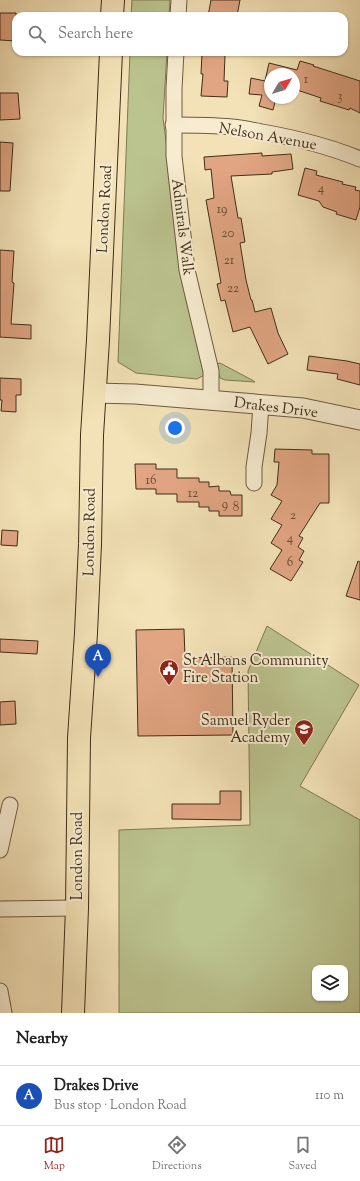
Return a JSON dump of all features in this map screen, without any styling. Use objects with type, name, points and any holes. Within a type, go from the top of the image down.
[{"type":"main road","points":[[112,12],[113,0]]},
{"type":"main road","name":"London Road","points":[[73,1013],[77,908],[79,745],[86,633],[90,544],[92,435],[96,393],[111,56]]},
{"type":"street","points":[[178,12],[179,0]]},
{"type":"street","name":"Admirals Walk","points":[[176,56],[173,126],[174,156],[187,270],[211,371],[211,400]]},
{"type":"street","name":"Nelson Avenue","points":[[173,126],[197,125],[241,128],[315,143],[360,159]]},
{"type":"street","name":"Drakes Drive","points":[[96,393],[135,394],[303,408],[360,420]]},
{"type":"street","points":[[254,484],[254,467],[261,404]]},
{"type":"street","points":[[0,850],[10,805]]},
{"type":"street","points":[[0,909],[77,908]]},
{"type":"street","points":[[0,991],[4,1013]]},
{"type":"green space","points":[[132,0],[170,0],[169,12],[131,12]]},
{"type":"green space","points":[[130,56],[167,56],[163,118],[185,286],[197,346],[206,374],[197,379],[136,373],[118,362]]},
{"type":"green space","points":[[220,363],[255,382],[225,380],[220,378],[216,364]]},
{"type":"green space","name":"Samuel Ryder Academy","points":[[267,626],[359,685],[300,786],[360,820],[360,1013],[119,1013],[119,830],[250,825],[248,671]]},
{"type":"building","points":[[211,0],[240,0],[238,12],[209,12]]},
{"type":"building","points":[[0,13],[12,13],[12,41],[0,40]]},
{"type":"building","points":[[202,56],[225,56],[224,81],[228,81],[227,97],[201,96],[203,74],[201,74]]},
{"type":"building","points":[[300,61],[360,81],[360,113],[350,108],[349,110],[320,101],[321,98],[300,91],[300,68],[298,68]]},
{"type":"building","points":[[269,63],[289,68],[268,68]]},
{"type":"building","points":[[251,78],[264,81],[264,104],[274,104],[273,110],[259,106],[262,95],[249,94]]},
{"type":"building","points":[[0,93],[18,93],[20,119],[0,120]]},
{"type":"building","points":[[0,142],[13,143],[10,191],[0,191]]},
{"type":"building","points":[[262,153],[262,156],[291,154],[293,169],[272,172],[272,174],[231,176],[238,218],[241,218],[245,242],[240,243],[251,300],[255,312],[271,308],[278,333],[288,354],[268,364],[250,327],[233,332],[225,300],[221,301],[217,284],[221,283],[206,200],[214,198],[211,169],[205,170],[204,157]]},
{"type":"building","points":[[305,168],[317,171],[316,175],[343,182],[342,184],[356,187],[355,190],[360,191],[360,207],[356,220],[336,214],[337,212],[323,207],[319,201],[298,195]]},
{"type":"building","points":[[0,250],[14,251],[12,282],[14,283],[11,324],[31,325],[31,339],[0,337]]},
{"type":"building","points":[[309,356],[360,364],[360,385],[337,379],[338,374],[307,370]]},
{"type":"building","points":[[0,378],[21,379],[21,395],[16,395],[16,412],[1,411],[2,400],[0,400]]},
{"type":"building","points":[[275,449],[312,450],[312,454],[329,454],[329,503],[320,503],[299,536],[303,538],[298,547],[304,551],[299,560],[303,562],[291,581],[270,569],[282,550],[271,543],[282,525],[271,519],[282,501],[271,495],[277,485],[279,462],[274,462]]},
{"type":"building","points":[[135,464],[156,464],[156,469],[177,469],[177,478],[199,478],[199,482],[209,482],[209,487],[219,486],[219,491],[230,491],[231,495],[242,495],[242,516],[219,516],[219,511],[209,511],[209,507],[199,507],[199,502],[177,502],[177,494],[156,494],[156,489],[136,489]]},
{"type":"building","points":[[2,530],[18,531],[17,546],[1,545]]},
{"type":"building","points":[[358,561],[360,562],[360,600],[346,596]]},
{"type":"building","points":[[184,629],[185,658],[232,657],[233,735],[138,736],[136,630]]},
{"type":"building","points":[[0,639],[38,641],[37,654],[0,652]]},
{"type":"building","points":[[15,701],[16,724],[0,725],[0,702]]},
{"type":"building","points":[[220,791],[241,791],[241,820],[172,819],[172,804],[220,804]]},
{"type":"place","name":"Drakes Drive","points":[[98,677]]},
{"type":"place","name":"St Albans Community Fire Station","points":[[169,686]]},
{"type":"place","name":"Samuel Ryder Academy","points":[[304,746]]}]
